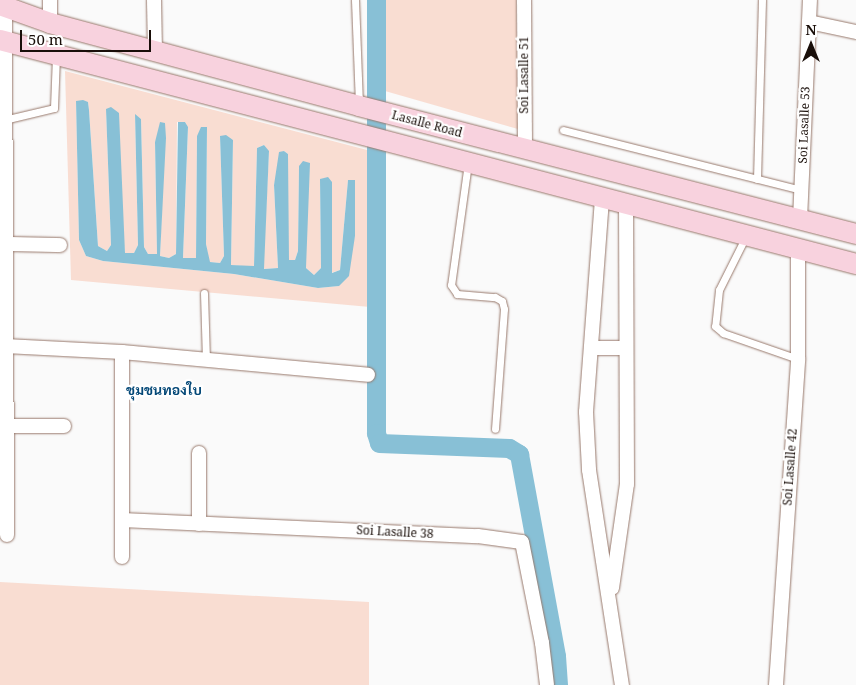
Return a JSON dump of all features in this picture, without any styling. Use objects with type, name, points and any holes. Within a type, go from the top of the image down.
[{"type":"street","points":[[50,0],[50,22]]},
{"type":"street","points":[[154,0],[155,50]]},
{"type":"street","name":"Soi Lasalle 51","points":[[524,0],[525,150]]},
{"type":"street","name":"Soi Lasalle 53","points":[[800,219],[810,0]]},
{"type":"street","points":[[2,6],[8,119],[5,346],[8,426],[7,535]]},
{"type":"street","name":"Lasalle Road","points":[[2,6],[50,22],[359,106],[856,234]]},
{"type":"street","points":[[809,22],[856,32]]},
{"type":"street","points":[[4,41],[856,264]]},
{"type":"street","points":[[602,199],[586,412],[589,470],[611,598],[622,685]]},
{"type":"street","points":[[611,598],[626,484],[624,348],[626,205]]},
{"type":"street","points":[[6,244],[60,245]]},
{"type":"street","name":"Soi Lasalle 42","points":[[776,685],[798,358],[798,249]]},
{"type":"street","points":[[5,346],[122,352],[368,375]]},
{"type":"street","points":[[591,348],[624,348]]},
{"type":"street","points":[[122,352],[122,558]]},
{"type":"street","points":[[8,426],[64,426]]},
{"type":"street","points":[[199,452],[199,524]]},
{"type":"street","name":"Soi Lasalle 38","points":[[122,520],[478,536],[522,542],[542,643],[547,685]]},
{"type":"lane","points":[[355,0],[359,106]]},
{"type":"lane","points":[[757,179],[762,0]]},
{"type":"lane","points":[[8,119],[47,112],[54,108],[56,55]]},
{"type":"lane","points":[[564,130],[802,190]]},
{"type":"lane","points":[[468,163],[451,285],[457,294],[495,297],[502,301],[504,309],[495,429]]},
{"type":"lane","points":[[746,235],[719,290],[715,326],[723,333],[798,358]]},
{"type":"lane","points":[[204,294],[206,361]]},
{"type":"shaded area","points":[[382,0],[516,0],[518,129],[385,91]]},
{"type":"shaded area","points":[[65,71],[371,151],[370,307],[71,280]],"holes":[[[76,101],[88,102],[98,246],[107,251],[111,245],[106,109],[125,253],[134,253],[138,245],[135,115],[141,119],[144,247],[148,254],[157,254],[155,142],[165,124],[160,256],[169,258],[176,254],[177,122],[185,122],[188,128],[183,258],[196,258],[197,136],[207,127],[206,244],[209,262],[220,263],[224,256],[220,136],[233,140],[231,265],[254,267],[257,148],[264,145],[269,152],[263,269],[278,268],[274,185],[284,151],[288,154],[288,260],[295,260],[298,251],[299,166],[306,268],[314,275],[321,268],[320,179],[331,273],[340,270],[348,180],[355,236],[339,286],[318,288],[234,274],[103,261],[86,256],[79,240]]]},
{"type":"shaded area","points":[[0,582],[369,602],[369,685],[0,685]]},
{"type":"water","points":[[83,100],[88,102],[89,110],[98,246],[107,251],[111,245],[106,109],[111,107],[119,113],[125,253],[134,253],[138,245],[135,114],[141,119],[144,247],[148,254],[157,254],[155,142],[160,122],[165,123],[166,138],[160,256],[169,258],[176,254],[178,122],[185,122],[188,127],[183,258],[196,258],[197,136],[201,127],[207,127],[206,244],[210,262],[220,263],[224,256],[220,136],[226,135],[233,140],[231,265],[254,266],[257,148],[264,145],[269,151],[264,269],[278,268],[274,185],[279,152],[284,151],[288,154],[289,260],[295,260],[298,251],[299,166],[303,161],[310,163],[306,268],[314,275],[321,268],[320,179],[328,177],[332,182],[332,273],[340,270],[348,180],[355,180],[355,236],[349,276],[339,286],[318,288],[234,274],[103,261],[86,256],[79,240],[76,101]]},
{"type":"waterway","points":[[376,0],[376,433],[379,443],[509,448],[519,454],[556,656],[558,685]]},
{"type":"district","name":"ชุมชนทองใบ","points":[[164,390]]}]
